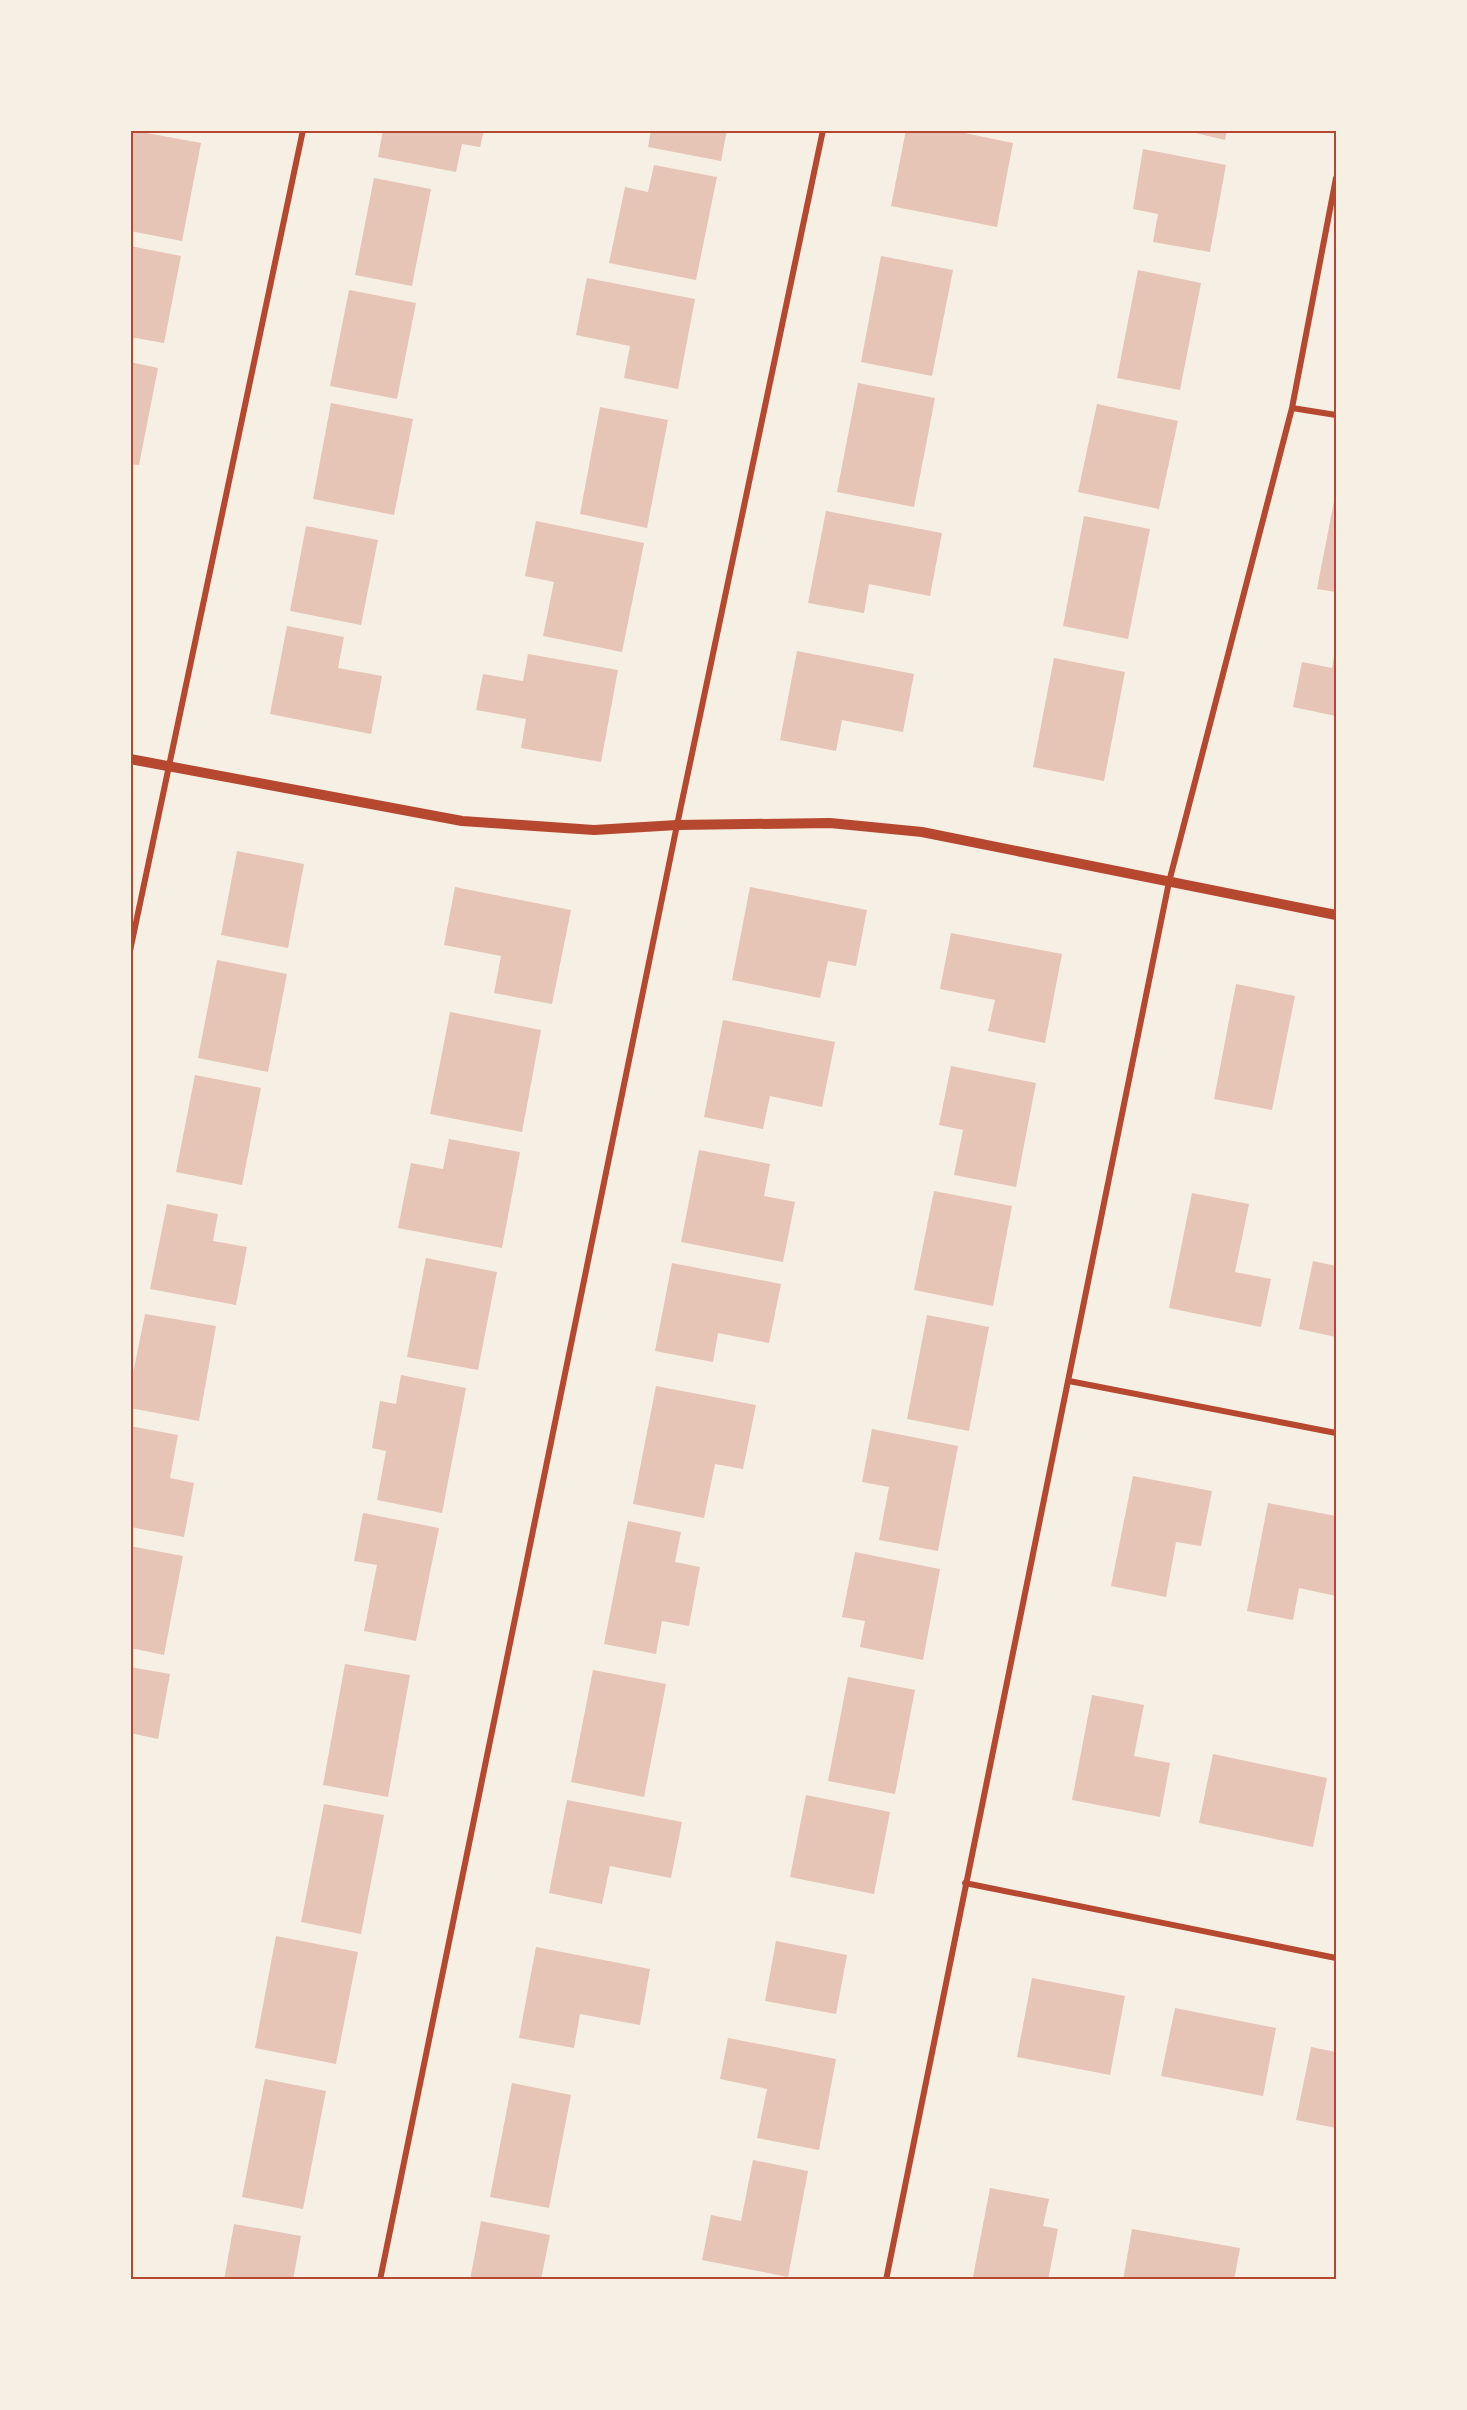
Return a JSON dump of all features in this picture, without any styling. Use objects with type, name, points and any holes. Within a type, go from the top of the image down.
[{"type":"street","points":[[130,951],[303,130]]},
{"type":"street","points":[[380,2280],[677,825],[823,130]]},
{"type":"street","points":[[886,2280],[1169,882],[1292,408],[1336,178]]},
{"type":"street","points":[[1292,408],[1336,415]]},
{"type":"street","points":[[130,759],[462,820],[594,830],[677,825],[830,823],[922,832],[1336,915]]},
{"type":"street","points":[[1069,1381],[1336,1433]]},
{"type":"street","points":[[965,1883],[1336,1958]]},
{"type":"building","points":[[130,130],[201,143],[182,241],[130,231]]},
{"type":"building","points":[[383,130],[484,130],[480,147],[462,144],[456,172],[378,157]]},
{"type":"building","points":[[651,130],[727,130],[721,161],[648,147]]},
{"type":"building","points":[[906,130],[950,130],[1013,143],[997,227],[891,206]]},
{"type":"building","points":[[1183,130],[1227,130],[1225,140]]},
{"type":"building","points":[[1143,149],[1226,165],[1210,252],[1153,242],[1158,214],[1133,209]]},
{"type":"building","points":[[654,165],[717,177],[696,280],[609,263],[625,187],[648,192]]},
{"type":"building","points":[[374,178],[431,189],[412,286],[355,275]]},
{"type":"building","points":[[130,246],[181,256],[164,343],[130,337]]},
{"type":"building","points":[[881,256],[953,270],[932,376],[861,362]]},
{"type":"building","points":[[1138,270],[1201,283],[1180,390],[1117,378]]},
{"type":"building","points":[[587,278],[695,299],[678,389],[624,378],[630,346],[576,335]]},
{"type":"building","points":[[349,290],[416,303],[397,399],[330,386]]},
{"type":"building","points":[[130,362],[158,368],[139,465],[130,464]]},
{"type":"building","points":[[858,383],[935,398],[914,507],[837,492]]},
{"type":"building","points":[[331,403],[413,419],[394,515],[313,499]]},
{"type":"building","points":[[1097,404],[1178,421],[1159,509],[1078,492]]},
{"type":"building","points":[[600,407],[668,420],[647,528],[580,514]]},
{"type":"building","points":[[1336,496],[1336,592],[1317,589]]},
{"type":"building","points":[[826,511],[942,533],[930,596],[869,584],[864,613],[808,603]]},
{"type":"building","points":[[1084,516],[1150,529],[1128,639],[1063,626]]},
{"type":"building","points":[[536,521],[644,543],[622,652],[543,636],[554,582],[525,576]]},
{"type":"building","points":[[306,526],[378,540],[361,625],[290,611]]},
{"type":"building","points":[[287,626],[344,637],[338,668],[382,676],[371,734],[270,714]]},
{"type":"building","points":[[1335,650],[1336,716],[1293,707],[1302,662],[1332,668]]},
{"type":"building","points":[[797,651],[914,674],[903,732],[842,720],[836,751],[780,740]]},
{"type":"building","points":[[528,654],[618,670],[601,762],[521,748],[526,719],[476,710],[483,674],[523,681]]},
{"type":"building","points":[[1054,658],[1125,672],[1104,781],[1033,767]]},
{"type":"building","points":[[237,851],[304,864],[288,948],[221,935]]},
{"type":"building","points":[[455,887],[571,910],[552,1004],[494,993],[501,956],[444,945]]},
{"type":"building","points":[[750,887],[867,910],[856,966],[828,961],[820,998],[732,980]]},
{"type":"building","points":[[951,933],[1062,954],[1045,1043],[988,1031],[995,1000],[940,989]]},
{"type":"building","points":[[217,960],[287,974],[268,1072],[198,1058]]},
{"type":"building","points":[[1236,984],[1295,996],[1272,1110],[1214,1099]]},
{"type":"building","points":[[450,1012],[541,1030],[522,1132],[430,1114]]},
{"type":"building","points":[[723,1020],[835,1042],[822,1107],[770,1096],[763,1129],[704,1117]]},
{"type":"building","points":[[951,1066],[1036,1083],[1016,1187],[954,1175],[963,1130],[939,1125]]},
{"type":"building","points":[[195,1075],[261,1088],[242,1185],[176,1172]]},
{"type":"building","points":[[449,1139],[520,1152],[502,1248],[398,1228],[411,1163],[443,1169]]},
{"type":"building","points":[[699,1150],[770,1164],[764,1196],[795,1202],[783,1262],[681,1242]]},
{"type":"building","points":[[934,1191],[1012,1206],[993,1306],[914,1290]]},
{"type":"building","points":[[1192,1193],[1249,1204],[1235,1272],[1271,1279],[1261,1327],[1169,1308]]},
{"type":"building","points":[[167,1204],[218,1214],[213,1241],[247,1247],[236,1305],[150,1289]]},
{"type":"building","points":[[426,1258],[497,1272],[478,1370],[407,1357]]},
{"type":"building","points":[[1313,1261],[1336,1266],[1336,1337],[1299,1329]]},
{"type":"building","points":[[672,1263],[781,1284],[769,1343],[718,1333],[713,1362],[655,1351]]},
{"type":"building","points":[[145,1314],[216,1326],[199,1421],[130,1408],[130,1388]]},
{"type":"building","points":[[927,1315],[989,1327],[969,1431],[907,1419]]},
{"type":"building","points":[[401,1375],[466,1388],[442,1513],[377,1500],[386,1451],[372,1448],[380,1401],[396,1404]]},
{"type":"building","points":[[656,1386],[756,1405],[743,1469],[715,1464],[704,1518],[633,1504]]},
{"type":"building","points":[[130,1426],[178,1435],[170,1478],[194,1483],[184,1537],[130,1527]]},
{"type":"building","points":[[872,1429],[958,1446],[938,1551],[879,1540],[889,1487],[862,1482]]},
{"type":"building","points":[[1133,1476],[1212,1491],[1201,1546],[1176,1542],[1166,1597],[1111,1586]]},
{"type":"building","points":[[1268,1503],[1336,1516],[1336,1596],[1299,1588],[1293,1620],[1247,1611]]},
{"type":"building","points":[[363,1513],[439,1528],[416,1641],[364,1631],[377,1565],[354,1561]]},
{"type":"building","points":[[628,1521],[681,1532],[675,1562],[700,1567],[689,1626],[662,1621],[656,1654],[604,1644]]},
{"type":"building","points":[[130,1546],[183,1556],[164,1655],[130,1648]]},
{"type":"building","points":[[855,1552],[940,1569],[923,1660],[860,1647],[865,1621],[842,1617]]},
{"type":"building","points":[[345,1664],[410,1675],[388,1797],[323,1785]]},
{"type":"building","points":[[130,1667],[170,1674],[158,1739],[130,1733]]},
{"type":"building","points":[[593,1670],[666,1684],[644,1797],[571,1782]]},
{"type":"building","points":[[848,1677],[915,1690],[895,1794],[828,1781]]},
{"type":"building","points":[[1092,1695],[1144,1705],[1134,1756],[1170,1763],[1160,1817],[1072,1800]]},
{"type":"building","points":[[1213,1754],[1327,1778],[1313,1847],[1199,1823]]},
{"type":"building","points":[[806,1795],[890,1812],[874,1894],[790,1877]]},
{"type":"building","points":[[567,1800],[682,1822],[671,1878],[610,1866],[602,1904],[549,1893]]},
{"type":"building","points":[[324,1804],[384,1815],[361,1934],[301,1922]]},
{"type":"building","points":[[276,1936],[358,1952],[336,2064],[255,2048]]},
{"type":"building","points":[[776,1941],[847,1955],[836,2014],[765,2001]]},
{"type":"building","points":[[536,1947],[650,1969],[640,2025],[580,2014],[574,2048],[519,2038]]},
{"type":"building","points":[[1032,1978],[1125,1996],[1110,2075],[1017,2057]]},
{"type":"building","points":[[1175,2008],[1276,2028],[1263,2096],[1161,2076]]},
{"type":"building","points":[[728,2038],[836,2059],[819,2150],[757,2138],[767,2089],[720,2079]]},
{"type":"building","points":[[1311,2047],[1336,2052],[1336,2128],[1296,2120]]},
{"type":"building","points":[[265,2079],[326,2091],[303,2209],[242,2197]]},
{"type":"building","points":[[512,2083],[571,2095],[549,2208],[490,2197]]},
{"type":"building","points":[[753,2160],[808,2171],[788,2277],[702,2260],[711,2215],[741,2221]]},
{"type":"building","points":[[990,2188],[1049,2199],[1043,2226],[1058,2229],[1048,2280],[985,2280],[973,2277]]},
{"type":"building","points":[[481,2221],[550,2235],[541,2280],[470,2280]]},
{"type":"building","points":[[234,2224],[301,2236],[293,2280],[224,2280]]},
{"type":"building","points":[[1132,2229],[1240,2248],[1234,2280],[1123,2280]]}]
